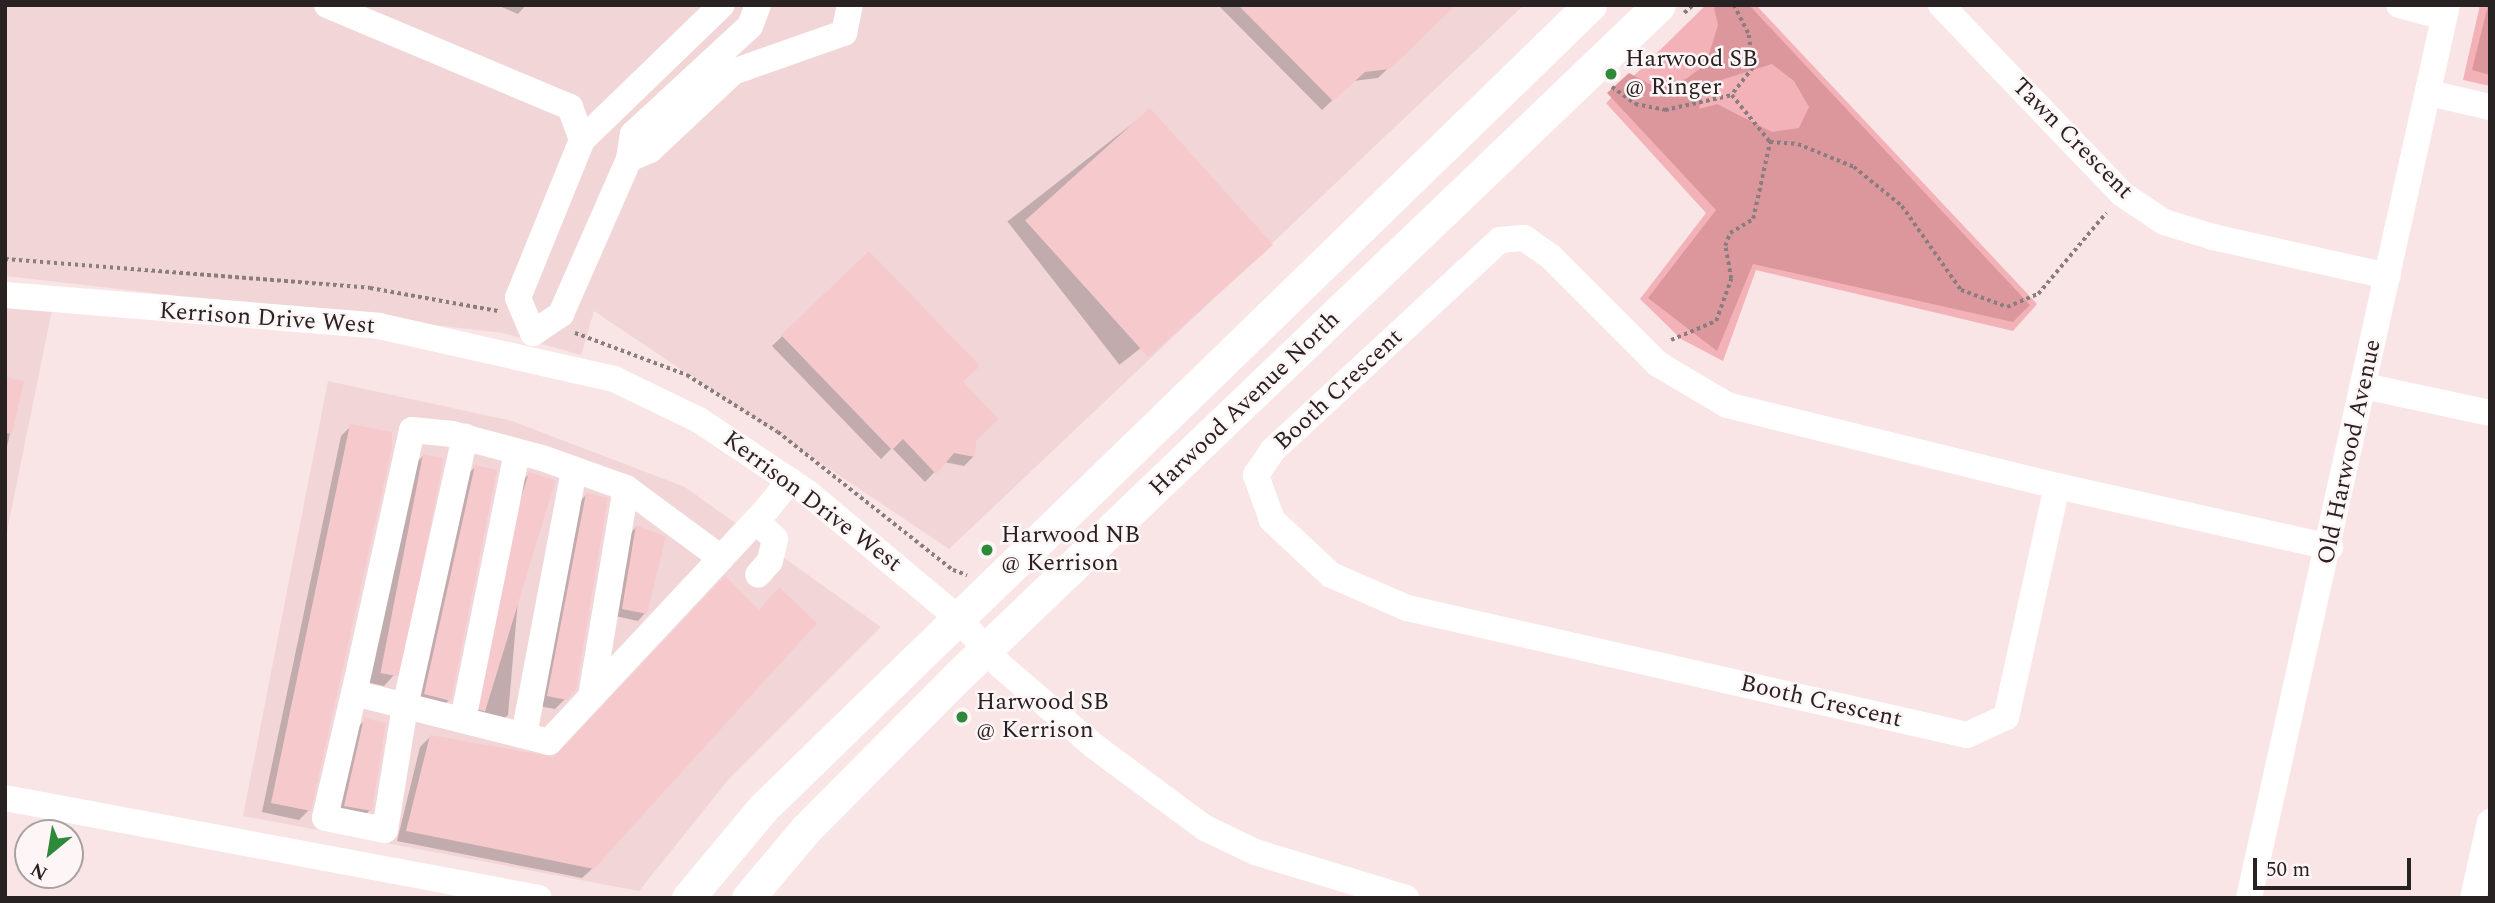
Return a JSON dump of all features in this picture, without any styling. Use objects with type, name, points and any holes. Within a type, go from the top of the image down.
[{"type":"main road","name":"Harwood Avenue North","points":[[688,898],[763,808],[1590,5]]},
{"type":"main road","name":"Harwood Avenue North","points":[[748,898],[805,830],[986,650],[1659,5]]},
{"type":"street","points":[[327,5],[570,107],[582,140]]},
{"type":"street","points":[[722,5],[582,140],[518,298],[533,333],[561,314],[629,159],[633,134],[750,26],[758,5]]},
{"type":"street","points":[[629,159],[650,150],[733,72],[844,33],[850,5]]},
{"type":"street","name":"Tawn Crescent","points":[[1941,5],[2122,194],[2164,222],[2213,237],[2388,276]]},
{"type":"street","points":[[2399,5],[2445,11]]},
{"type":"street","name":"Old Harwood Avenue","points":[[2249,898],[2330,547],[2445,11]]},
{"type":"street","points":[[2428,93],[2490,107]]},
{"type":"street","name":"Booth Crescent","points":[[2057,486],[2006,717],[1967,735],[1407,608],[1331,575],[1272,520],[1256,475],[1273,450],[1500,240],[1524,238],[1550,256],[1658,364],[1727,405],[2057,486],[2330,547]]},
{"type":"street","name":"Kerrison Drive West","points":[[5,295],[379,326],[614,379],[699,420],[790,480],[957,617],[986,650],[1094,746],[1205,828],[1347,891],[1406,898]]},
{"type":"street","points":[[2364,386],[2490,413]]},
{"type":"street","points":[[465,437],[405,706],[385,830],[325,818],[412,430],[465,437],[626,488],[722,558]]},
{"type":"street","points":[[463,720],[517,452]]},
{"type":"street","points":[[524,736],[574,470]]},
{"type":"street","points":[[354,692],[549,742],[722,558],[790,480]]},
{"type":"street","points":[[591,697],[626,488]]},
{"type":"street","points":[[756,521],[775,539],[770,561],[758,575]]},
{"type":"street","points":[[5,798],[539,898]]},
{"type":"street","points":[[2473,898],[2490,822]]},
{"type":"path","points":[[1591,71],[1635,104],[1665,110],[1732,95],[1753,68],[1749,35],[1734,5]]},
{"type":"path","points":[[1732,95],[1770,142],[1798,144],[1854,167],[1902,206],[1961,290],[2007,307],[2038,294],[2106,213]]},
{"type":"path","points":[[1671,340],[1716,321],[1731,279],[1725,246],[1730,233],[1753,219],[1770,142]]},
{"type":"shaded area","points":[[5,5],[1524,5],[949,549],[594,311],[581,355],[503,333],[5,276]]},
{"type":"shaded area","points":[[1706,5],[1756,5],[2037,304],[2013,331],[1756,270],[1723,361],[1681,339],[1640,299],[1706,213],[1606,103]]},
{"type":"shaded area","points":[[1718,5],[1749,5],[2030,305],[2013,322],[1753,264],[1717,351],[1648,298],[1716,210],[1607,93],[1629,73],[1655,87],[1686,79],[1706,64],[1718,25],[1714,8]],"holes":[[[1772,64],[1794,81],[1809,107],[1799,128],[1772,132],[1717,104],[1699,109],[1703,93],[1724,79]]]},
{"type":"shaded area","points":[[2480,5],[2490,5],[2490,86],[2463,80]]},
{"type":"shaded area","points":[[2490,5],[2490,75],[2472,70]]},
{"type":"shaded area","points":[[5,306],[52,310],[5,541]]},
{"type":"shaded area","points":[[328,381],[512,421],[685,487],[881,627],[728,780],[639,891],[243,816]]},
{"type":"building","points":[[1238,5],[1456,5],[1390,69],[1365,72],[1333,101]]},
{"type":"building","points":[[1150,108],[1273,245],[1148,357],[1025,220]]},
{"type":"building","points":[[869,251],[980,366],[963,382],[999,419],[976,441],[975,457],[954,453],[936,474],[903,439],[892,450],[781,335]]},
{"type":"building","points":[[5,377],[24,381],[12,434],[5,433]]},
{"type":"building","points":[[350,424],[392,432],[392,447],[311,811],[271,803]]},
{"type":"building","points":[[423,454],[444,458],[401,677],[380,673]]},
{"type":"building","points":[[475,465],[497,470],[451,701],[424,694]]},
{"type":"building","points":[[529,472],[556,480],[485,712],[458,703]]},
{"type":"building","points":[[586,493],[608,498],[576,690],[567,700],[547,696]]},
{"type":"building","points":[[636,525],[666,537],[647,614],[622,609]]},
{"type":"building","points":[[725,576],[759,610],[779,587],[817,623],[594,869],[406,831],[430,735],[554,757]]},
{"type":"building","points":[[364,718],[386,723],[372,811],[344,806]]},
{"type":"place","name":"Harwood SB @ Ringer","points":[[1611,74]]},
{"type":"place","name":"Harwood NB @ Kerrison","points":[[987,550]]},
{"type":"place","name":"Harwood SB @ Kerrison","points":[[962,717]]}]
